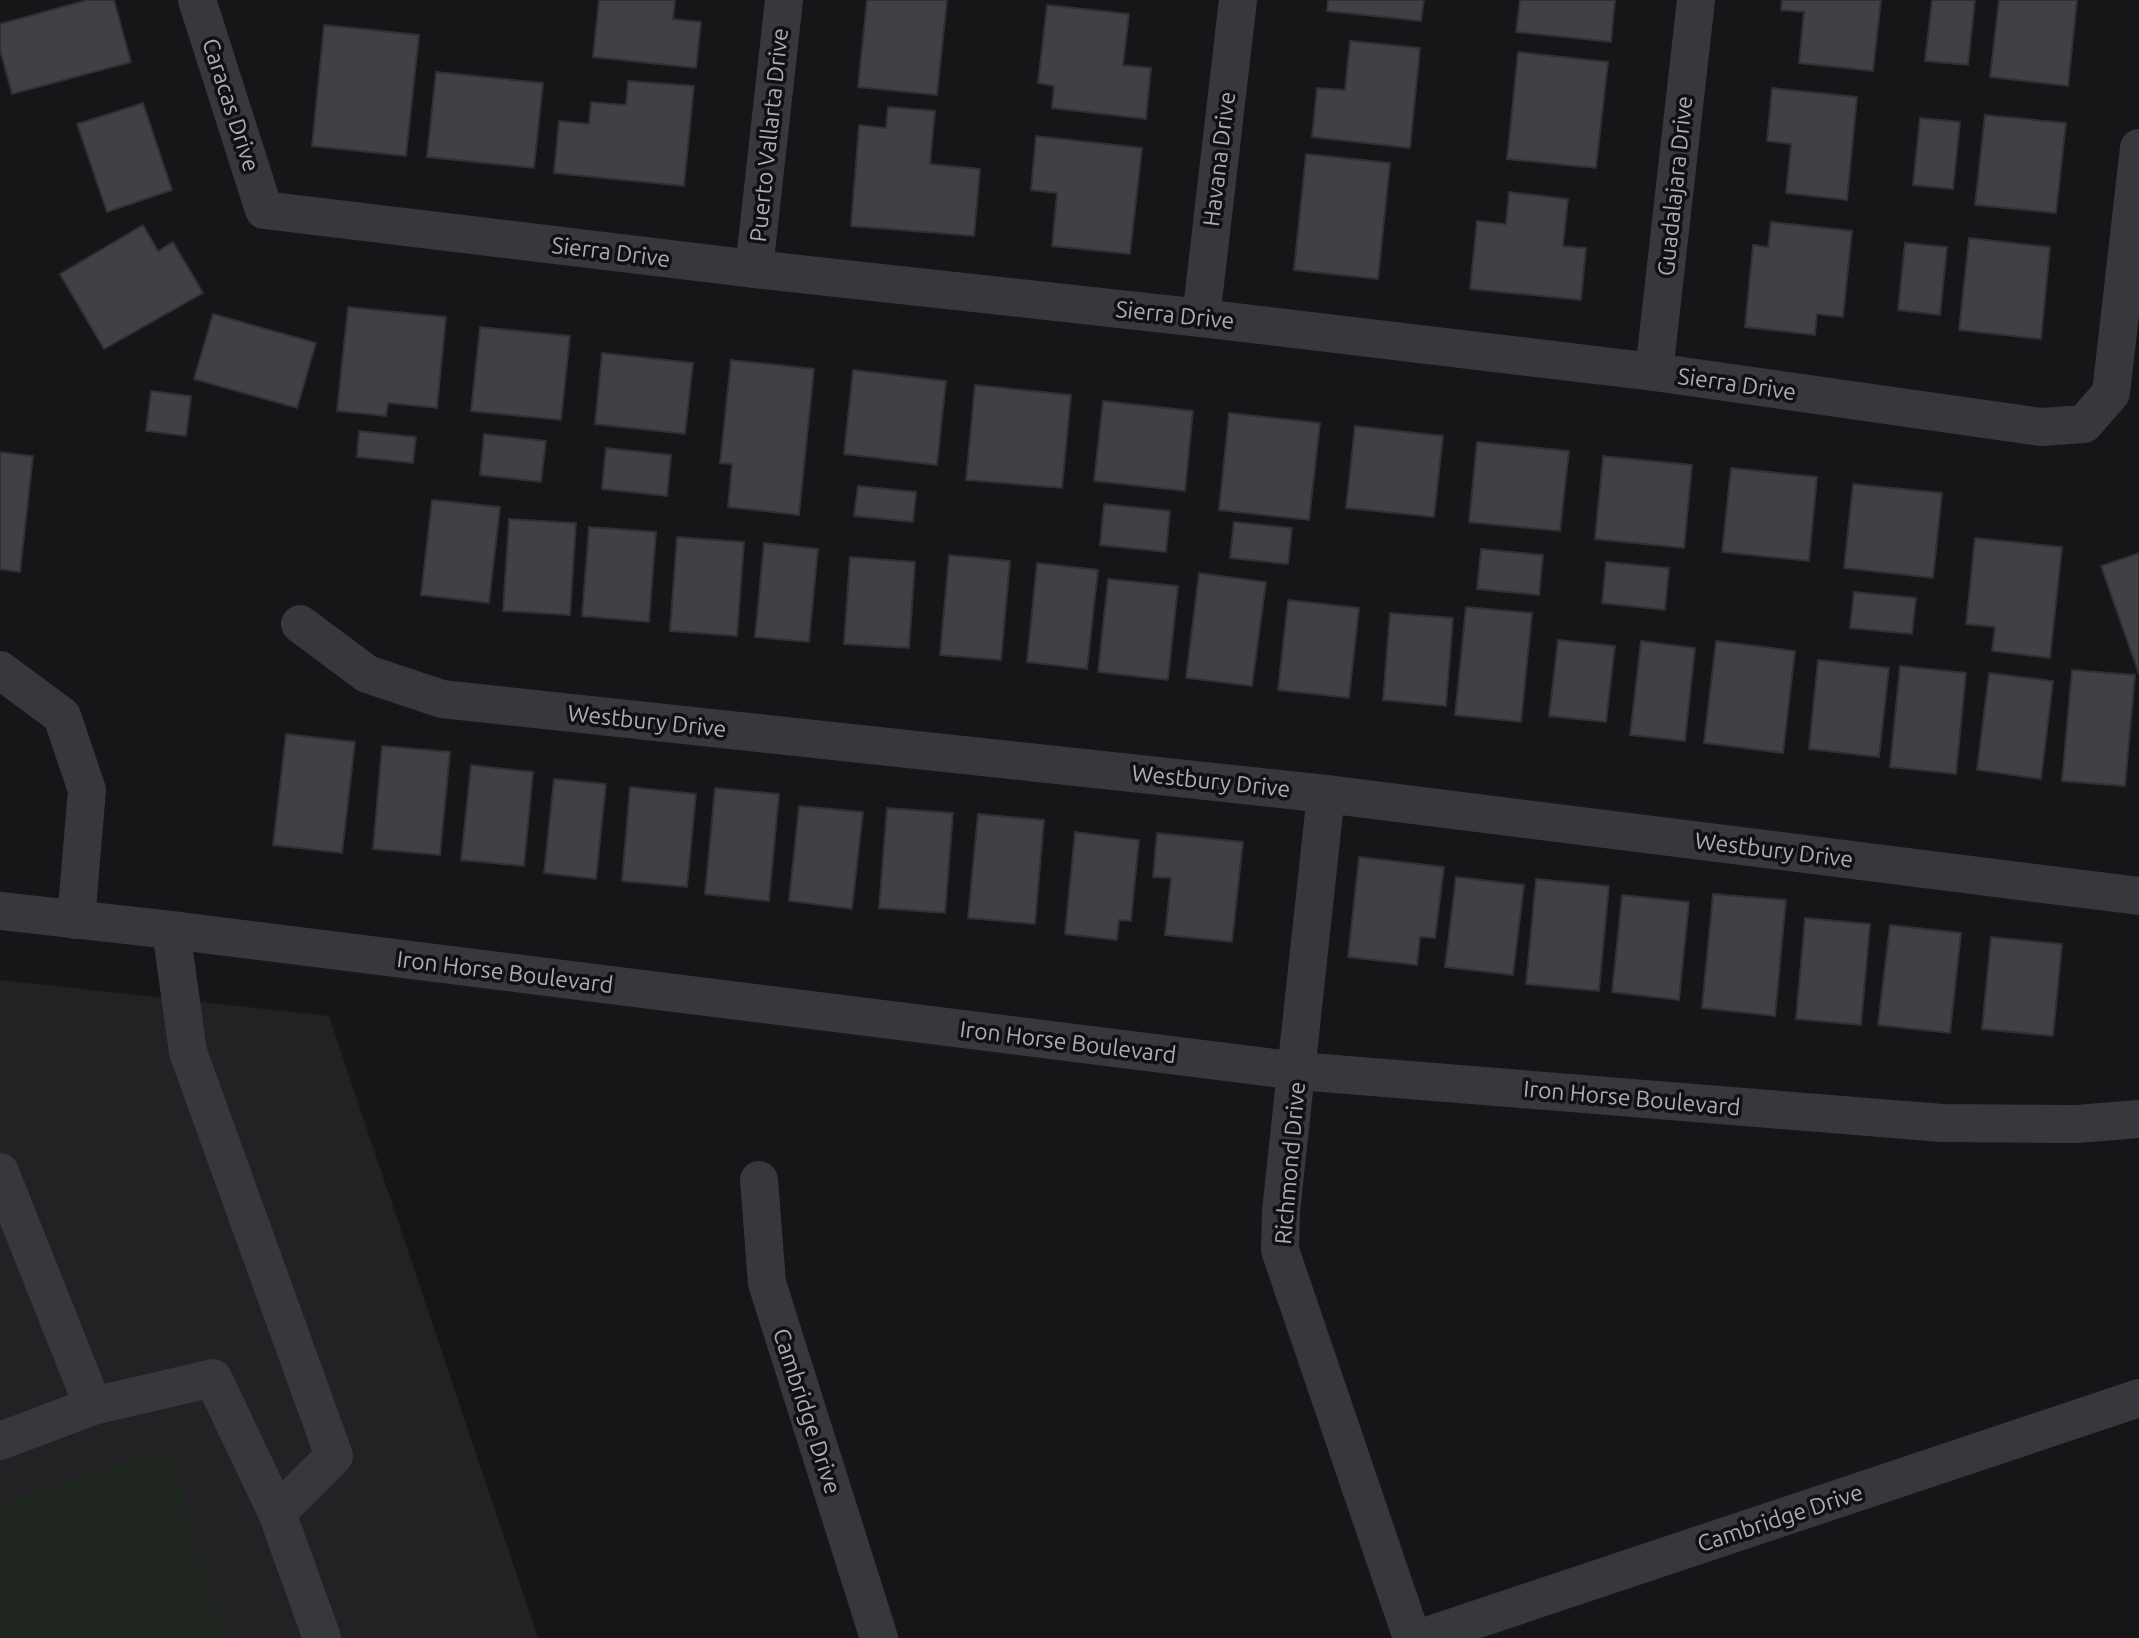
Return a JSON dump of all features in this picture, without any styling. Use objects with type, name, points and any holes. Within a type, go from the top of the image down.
[{"type":"street","name":"Caracas Drive","points":[[197,0],[264,210]]},
{"type":"street","name":"Puerto Vallarta Drive","points":[[754,269],[784,0]]},
{"type":"street","name":"Havana Drive","points":[[1201,317],[1238,0]]},
{"type":"street","name":"Guadalajara Drive","points":[[1654,372],[1696,0]]},
{"type":"street","name":"Sierra Drive","points":[[264,210],[754,269],[1201,317],[1654,372],[2040,427],[2084,424],[2111,393],[2139,148]]},
{"type":"street","name":"Westbury Drive","points":[[300,624],[367,674],[442,699],[1326,793],[2139,897]]},
{"type":"street","points":[[0,670],[62,716],[87,790],[76,920]]},
{"type":"street","name":"Richmond Drive","points":[[1326,793],[1281,1211],[1280,1250],[1412,1638]]},
{"type":"street","name":"Iron Horse Boulevard","points":[[0,911],[1298,1071],[1942,1122],[2077,1125],[2139,1119]]},
{"type":"street","points":[[171,930],[188,1052],[334,1456],[277,1513]]},
{"type":"street","points":[[0,1172],[93,1406]]},
{"type":"street","name":"Cambridge Drive","points":[[759,1180],[766,1283],[879,1638]]},
{"type":"street","points":[[0,1441],[93,1406],[213,1378],[277,1513],[322,1638]]},
{"type":"street","name":"Cambridge Drive","points":[[1421,1638],[2139,1398]]},
{"type":"shaded area","points":[[0,980],[329,1016],[538,1638],[0,1638]]},
{"type":"shaded area","points":[[167,1449],[228,1638],[0,1638],[0,1503]]},
{"type":"building","points":[[87,0],[114,0],[131,62],[12,94],[0,50],[0,24]]},
{"type":"building","points":[[599,0],[675,0],[673,19],[701,22],[696,68],[593,57]]},
{"type":"building","points":[[867,0],[947,0],[937,95],[858,87]]},
{"type":"building","points":[[1328,0],[1424,0],[1421,21],[1327,11]]},
{"type":"building","points":[[1520,0],[1615,0],[1611,42],[1516,32]]},
{"type":"building","points":[[1782,0],[1881,0],[1873,71],[1799,63],[1804,12],[1781,10]]},
{"type":"building","points":[[1932,0],[1975,0],[1968,65],[1925,61]]},
{"type":"building","points":[[1999,0],[2077,0],[2068,86],[1990,77]]},
{"type":"building","points":[[1047,5],[1129,14],[1123,65],[1151,68],[1146,119],[1052,108],[1054,86],[1038,83]]},
{"type":"building","points":[[324,25],[419,35],[406,156],[312,146]]},
{"type":"building","points":[[1350,41],[1420,48],[1410,148],[1312,137],[1317,88],[1345,90]]},
{"type":"building","points":[[1518,52],[1608,62],[1596,168],[1507,159]]},
{"type":"building","points":[[436,72],[543,83],[534,168],[427,157]]},
{"type":"building","points":[[628,81],[694,86],[684,186],[554,173],[559,121],[589,124],[591,102],[626,105]]},
{"type":"building","points":[[1772,88],[1857,97],[1847,200],[1786,193],[1791,144],[1767,141]]},
{"type":"building","points":[[143,103],[172,190],[107,212],[77,124]]},
{"type":"building","points":[[888,107],[935,111],[930,164],[980,169],[974,236],[851,226],[859,125],[886,128]]},
{"type":"building","points":[[1985,115],[2066,123],[2056,213],[1975,205]]},
{"type":"building","points":[[1920,118],[1960,122],[1953,189],[1913,185]]},
{"type":"building","points":[[1036,136],[1142,148],[1130,254],[1052,246],[1057,193],[1031,190]]},
{"type":"building","points":[[1306,154],[1390,163],[1378,279],[1294,270]]},
{"type":"building","points":[[1509,192],[1568,199],[1563,246],[1586,248],[1581,300],[1470,289],[1477,221],[1506,224]]},
{"type":"building","points":[[1771,222],[1852,231],[1843,317],[1817,314],[1815,335],[1745,327],[1753,245],[1768,247]]},
{"type":"building","points":[[143,225],[158,251],[173,242],[203,293],[104,349],[60,274]]},
{"type":"building","points":[[1969,238],[2050,247],[2041,339],[1959,330]]},
{"type":"building","points":[[1905,243],[1947,247],[1940,315],[1898,310]]},
{"type":"building","points":[[348,307],[446,317],[437,408],[388,403],[386,416],[337,411]]},
{"type":"building","points":[[213,314],[316,343],[297,408],[194,379]]},
{"type":"building","points":[[480,327],[570,336],[561,420],[471,411]]},
{"type":"building","points":[[602,353],[693,363],[685,434],[595,424]]},
{"type":"building","points":[[731,360],[814,369],[799,515],[728,507],[732,464],[720,463]]},
{"type":"building","points":[[853,370],[946,381],[937,465],[844,454]]},
{"type":"building","points":[[975,385],[1071,395],[1062,488],[966,480]]},
{"type":"building","points":[[151,391],[191,396],[186,436],[146,431]]},
{"type":"building","points":[[1103,401],[1193,411],[1185,491],[1094,481]]},
{"type":"building","points":[[1229,413],[1320,423],[1309,520],[1219,510]]},
{"type":"building","points":[[1355,426],[1443,436],[1434,517],[1346,508]]},
{"type":"building","points":[[359,431],[416,437],[413,463],[357,457]]},
{"type":"building","points":[[484,434],[546,441],[541,482],[480,475]]},
{"type":"building","points":[[1477,442],[1569,451],[1560,531],[1469,522]]},
{"type":"building","points":[[606,448],[671,455],[667,496],[602,489]]},
{"type":"building","points":[[0,452],[33,456],[20,572],[0,569]]},
{"type":"building","points":[[1603,456],[1692,465],[1684,548],[1595,539]]},
{"type":"building","points":[[1731,468],[1817,477],[1809,561],[1722,552]]},
{"type":"building","points":[[1853,484],[1942,493],[1933,578],[1844,568]]},
{"type":"building","points":[[858,486],[916,492],[913,522],[854,516]]},
{"type":"building","points":[[432,500],[500,507],[489,603],[421,595]]},
{"type":"building","points":[[1104,504],[1170,511],[1166,552],[1100,545]]},
{"type":"building","points":[[509,519],[576,523],[570,615],[503,611]]},
{"type":"building","points":[[1234,522],[1292,528],[1288,564],[1230,558]]},
{"type":"building","points":[[589,527],[656,532],[649,622],[582,616]]},
{"type":"building","points":[[677,537],[744,542],[737,636],[670,631]]},
{"type":"building","points":[[1975,538],[2062,547],[2050,658],[1992,651],[1995,627],[1966,624]]},
{"type":"building","points":[[764,543],[818,549],[809,642],[755,637]]},
{"type":"building","points":[[1481,549],[1543,555],[1539,595],[1477,589]]},
{"type":"building","points":[[2139,553],[2139,674],[2101,566]]},
{"type":"building","points":[[949,555],[1010,561],[1001,660],[940,655]]},
{"type":"building","points":[[850,557],[915,562],[909,648],[844,644]]},
{"type":"building","points":[[1606,562],[1669,568],[1665,610],[1602,603]]},
{"type":"building","points":[[1037,563],[1098,570],[1087,669],[1027,662]]},
{"type":"building","points":[[1199,573],[1266,582],[1252,686],[1186,678]]},
{"type":"building","points":[[1108,579],[1178,586],[1168,680],[1098,672]]},
{"type":"building","points":[[1854,592],[1916,598],[1912,634],[1850,628]]},
{"type":"building","points":[[1288,600],[1359,608],[1349,698],[1278,690]]},
{"type":"building","points":[[1466,607],[1532,613],[1521,722],[1455,715]]},
{"type":"building","points":[[1390,613],[1453,618],[1446,706],[1383,700]]},
{"type":"building","points":[[1558,640],[1615,646],[1606,722],[1549,716]]},
{"type":"building","points":[[1641,641],[1695,648],[1685,741],[1630,735]]},
{"type":"building","points":[[1716,641],[1795,651],[1783,753],[1704,743]]},
{"type":"building","points":[[1818,660],[1889,668],[1879,757],[1809,749]]},
{"type":"building","points":[[1900,666],[1966,673],[1956,774],[1890,767]]},
{"type":"building","points":[[2072,670],[2135,675],[2125,786],[2062,781]]},
{"type":"building","points":[[1989,673],[2053,681],[2041,779],[1977,770]]},
{"type":"building","points":[[286,734],[355,742],[342,853],[273,845]]},
{"type":"building","points":[[382,746],[450,752],[440,855],[373,849]]},
{"type":"building","points":[[471,765],[533,772],[524,866],[461,860]]},
{"type":"building","points":[[554,779],[606,784],[596,879],[544,873]]},
{"type":"building","points":[[630,787],[696,794],[687,887],[622,881]]},
{"type":"building","points":[[715,788],[779,794],[769,901],[705,894]]},
{"type":"building","points":[[799,806],[863,812],[852,909],[789,901]]},
{"type":"building","points":[[887,808],[953,813],[945,913],[879,908]]},
{"type":"building","points":[[978,814],[1044,820],[1035,924],[968,918]]},
{"type":"building","points":[[1075,832],[1139,840],[1131,921],[1119,920],[1117,940],[1065,934]]},
{"type":"building","points":[[1157,833],[1243,842],[1232,942],[1165,935],[1171,878],[1153,877]]},
{"type":"building","points":[[1359,857],[1444,867],[1435,938],[1420,937],[1417,965],[1348,957]]},
{"type":"building","points":[[1456,877],[1524,885],[1513,975],[1445,967]]},
{"type":"building","points":[[1536,879],[1609,886],[1599,991],[1526,984]]},
{"type":"building","points":[[1713,894],[1786,900],[1775,1016],[1702,1008]]},
{"type":"building","points":[[1622,895],[1689,902],[1679,1000],[1612,992]]},
{"type":"building","points":[[1805,918],[1870,924],[1861,1025],[1796,1019]]},
{"type":"building","points":[[1890,925],[1961,933],[1950,1033],[1878,1025]]},
{"type":"building","points":[[1991,937],[2062,944],[2053,1036],[1982,1029]]}]
